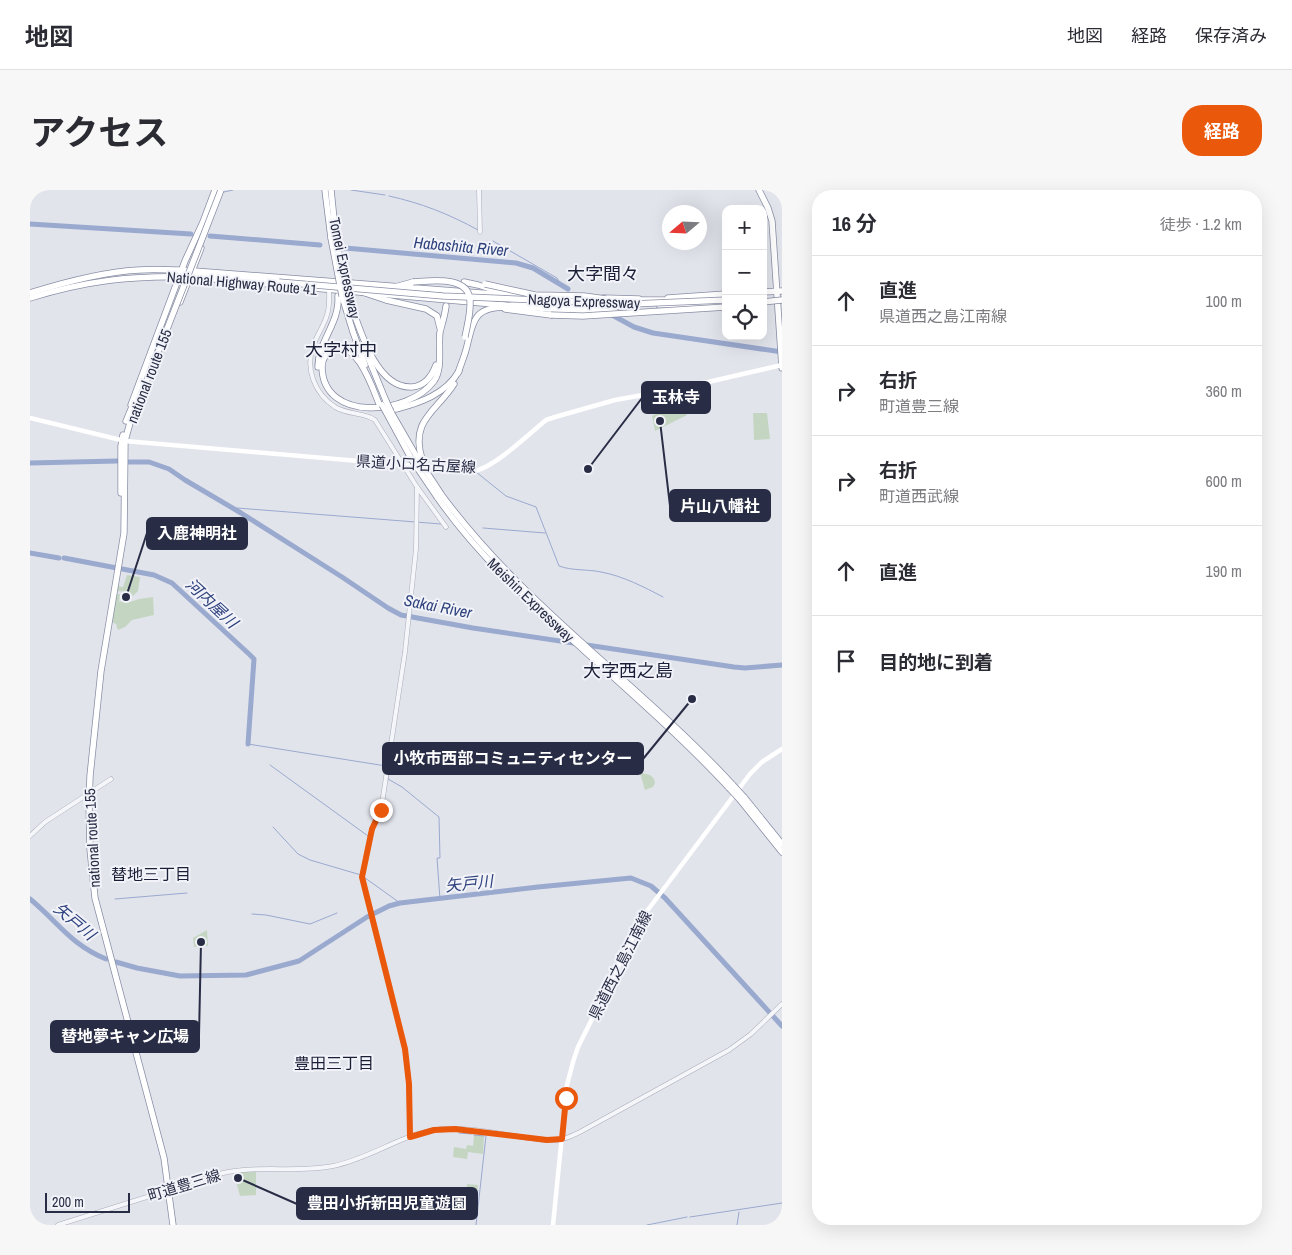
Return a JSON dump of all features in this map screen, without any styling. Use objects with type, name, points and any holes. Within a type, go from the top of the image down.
[{"type":"highway","points":[[129,412],[181,270],[219,190]]},
{"type":"highway","points":[[149,375],[192,274],[219,190]]},
{"type":"highway","name":"national route 155","points":[[124,441],[130,420],[219,190]]},
{"type":"highway","name":"Tomei Expressway","points":[[325,190],[344,297],[353,332]]},
{"type":"highway","name":"Tomei Expressway","points":[[331,190],[333,238]]},
{"type":"highway","points":[[761,190],[772,221],[782,320]]},
{"type":"highway","points":[[333,238],[344,297],[372,357],[382,372],[396,383],[411,387],[424,383],[434,372],[439,353]]},
{"type":"highway","name":"National Highway Route 41","points":[[30,293],[69,282],[125,272],[181,270],[192,274],[329,290],[549,309],[633,314],[722,305]]},
{"type":"highway","name":"National Highway Route 41","points":[[30,298],[72,286],[110,279],[192,274],[330,281],[513,296],[632,299],[722,294]]},
{"type":"highway","name":"Nagoya Expressway","points":[[192,274],[443,296],[631,304],[692,302],[722,305]]},
{"type":"highway","points":[[395,287],[413,282],[452,282],[466,288],[470,296],[470,304],[465,337],[469,342]]},
{"type":"highway","points":[[513,296],[478,284],[463,282],[474,282],[542,295],[584,296],[613,300],[692,302]]},
{"type":"highway","points":[[362,292],[430,310],[438,319],[440,333]]},
{"type":"highway","points":[[767,293],[780,297]]},
{"type":"highway","points":[[344,297],[320,352],[318,367],[323,386],[330,396],[340,403],[367,411],[400,408],[422,401],[440,392],[452,382],[459,371]]},
{"type":"highway","name":"Tomei Expressway","points":[[344,297],[364,347],[383,404]]},
{"type":"highway","points":[[767,300],[780,297]]},
{"type":"highway","points":[[780,297],[782,366]]},
{"type":"highway","points":[[472,302],[495,299],[588,306],[722,305]]},
{"type":"highway","points":[[469,342],[473,323],[477,315],[489,308],[510,307],[511,305]]},
{"type":"highway","points":[[417,459],[421,425],[427,415],[453,385],[475,326],[486,313],[495,309],[551,315],[583,316],[722,305]]},
{"type":"highway","points":[[383,404],[366,373],[352,353],[340,348],[328,352],[324,358],[322,367],[323,377],[331,392],[340,400],[350,405],[371,408],[399,404],[411,399],[427,389],[438,373],[440,333],[446,306]]},
{"type":"highway","name":"Meishin Expressway","points":[[353,332],[368,372],[393,427],[417,459],[439,496],[492,560],[566,634],[731,786]]},
{"type":"highway","name":"national route 155","points":[[154,359],[129,412],[124,441],[118,566],[100,676],[89,792],[91,868],[95,898],[164,1158],[174,1225]]},
{"type":"highway","name":"Meishin Expressway","points":[[387,412],[433,483],[439,496]]},
{"type":"highway","name":"Meishin Expressway","points":[[534,602],[574,635],[664,716],[731,786],[782,844]]},
{"type":"highway","name":"Meishin Expressway","points":[[742,799],[782,852]]},
{"type":"main road","name":"県道小口名古屋線","points":[[30,418],[124,441],[480,470],[546,420],[616,400],[782,366]]},
{"type":"main road","name":"県道西之島江南線","points":[[553,1225],[567,1085],[573,1062],[632,939],[644,915],[655,899],[750,774],[762,762],[782,749]]},
{"type":"street","points":[[479,190],[480,232]]},
{"type":"street","points":[[330,281],[327,316],[310,356],[315,386],[336,408],[350,413],[370,416],[375,420],[417,487],[446,527]]},
{"type":"street","points":[[410,1137],[409,1084],[405,1049],[362,874],[372,829],[381,810],[405,652],[416,549],[417,487]]},
{"type":"street","points":[[30,836],[45,822],[111,778]]},
{"type":"street","name":"町道豊三線","points":[[58,1225],[235,1170],[308,1170],[336,1166],[361,1158],[410,1137],[434,1130],[455,1129],[547,1140],[562,1139],[580,1132],[722,1055],[742,1042],[782,1004]]},
{"type":"green space","points":[[685,404],[687,415],[655,431],[652,416],[663,410]]},
{"type":"green space","points":[[753,413],[767,413],[770,439],[754,440]]},
{"type":"green space","points":[[127,575],[140,577],[138,591],[133,596],[130,592],[116,591],[117,586],[123,587]]},
{"type":"green space","points":[[115,594],[120,594],[119,601],[127,603],[153,597],[154,615],[132,620],[125,627],[118,630],[116,624],[110,621]]},
{"type":"green space","points":[[640,773],[650,775],[653,778],[655,783],[653,787],[645,790]]},
{"type":"green space","points":[[207,930],[208,946],[194,947],[193,938]]},
{"type":"green space","points":[[474,1135],[484,1136],[483,1154],[468,1152],[467,1159],[453,1157],[454,1147],[466,1149],[467,1145],[473,1146]]},
{"type":"green space","points":[[256,1172],[256,1195],[240,1196],[234,1174]]},
{"type":"green space","points":[[467,1184],[478,1185],[477,1195],[466,1194]]},
{"type":"waterway","points":[[224,192],[233,190]]},
{"type":"waterway","points":[[351,190],[385,195]]},
{"type":"waterway","points":[[389,196],[435,210],[478,230]]},
{"type":"waterway","name":"Habashita River","points":[[30,224],[191,234]]},
{"type":"waterway","name":"Habashita River","points":[[210,236],[320,245]]},
{"type":"waterway","points":[[493,241],[557,278],[561,285]]},
{"type":"waterway","name":"Habashita River","points":[[345,248],[516,263],[533,268],[568,289]]},
{"type":"waterway","name":"Habashita River","points":[[612,315],[634,327],[653,333],[782,352]]},
{"type":"waterway","name":"Sakai River","points":[[30,463],[117,461]]},
{"type":"waterway","name":"Sakai River","points":[[128,462],[149,462],[169,469],[401,615],[473,628],[734,667],[782,665]]},
{"type":"waterway","points":[[476,472],[506,496],[536,507],[559,566],[617,576],[663,597]]},
{"type":"waterway","points":[[237,508],[441,524]]},
{"type":"waterway","points":[[483,528],[545,533]]},
{"type":"waterway","name":"河内屋川","points":[[30,553],[59,558]]},
{"type":"waterway","name":"河内屋川","points":[[64,558],[154,575],[172,583],[254,659],[248,744]]},
{"type":"waterway","points":[[248,744],[386,766]]},
{"type":"waterway","points":[[270,765],[368,836]]},
{"type":"waterway","points":[[388,775],[388,779],[402,787],[439,817],[440,858],[437,858],[440,899]]},
{"type":"waterway","points":[[273,827],[298,854],[310,860],[361,875],[400,903]]},
{"type":"waterway","name":"矢戸川","points":[[116,962],[180,976],[246,975],[299,961],[367,917],[389,906],[400,903],[631,878],[651,886],[665,898],[782,1026]]},
{"type":"waterway","points":[[115,899],[187,893]]},
{"type":"waterway","name":"矢戸川","points":[[30,899],[83,947],[106,959]]},
{"type":"waterway","points":[[252,914],[310,924],[337,913]]},
{"type":"waterway","points":[[459,1133],[471,1134]]},
{"type":"waterway","points":[[474,1135],[484,1136]]},
{"type":"waterway","points":[[476,1225],[486,1136]]},
{"type":"waterway","points":[[690,1217],[782,1203]]},
{"type":"waterway","points":[[737,1225],[739,1212]]},
{"type":"waterway","points":[[647,1225],[687,1217]]},
{"type":"place","name":"片山八幡社","points":[[660,421]]},
{"type":"place","name":"玉林寺","points":[[588,469]]},
{"type":"place","name":"入鹿神明社","points":[[126,597]]},
{"type":"place","name":"小牧市西部コミュニティセンター","points":[[692,699]]},
{"type":"place","name":"替地夢キャン広場","points":[[201,942]]},
{"type":"place","name":"豊田小折新田児童遊園","points":[[238,1178]]},
{"type":"district","name":"大字間々","points":[[603,273]]},
{"type":"district","name":"大字村中","points":[[341,349]]},
{"type":"district","name":"大字西之島","points":[[628,670]]},
{"type":"district","name":"替地三丁目","points":[[151,874]]},
{"type":"district","name":"豊田三丁目","points":[[334,1063]]},
{"type":"route","points":[[381,810],[372,829],[362,877],[405,1049],[409,1084],[410,1137],[434,1130],[455,1129],[547,1140],[562,1139],[566,1098]]}]
